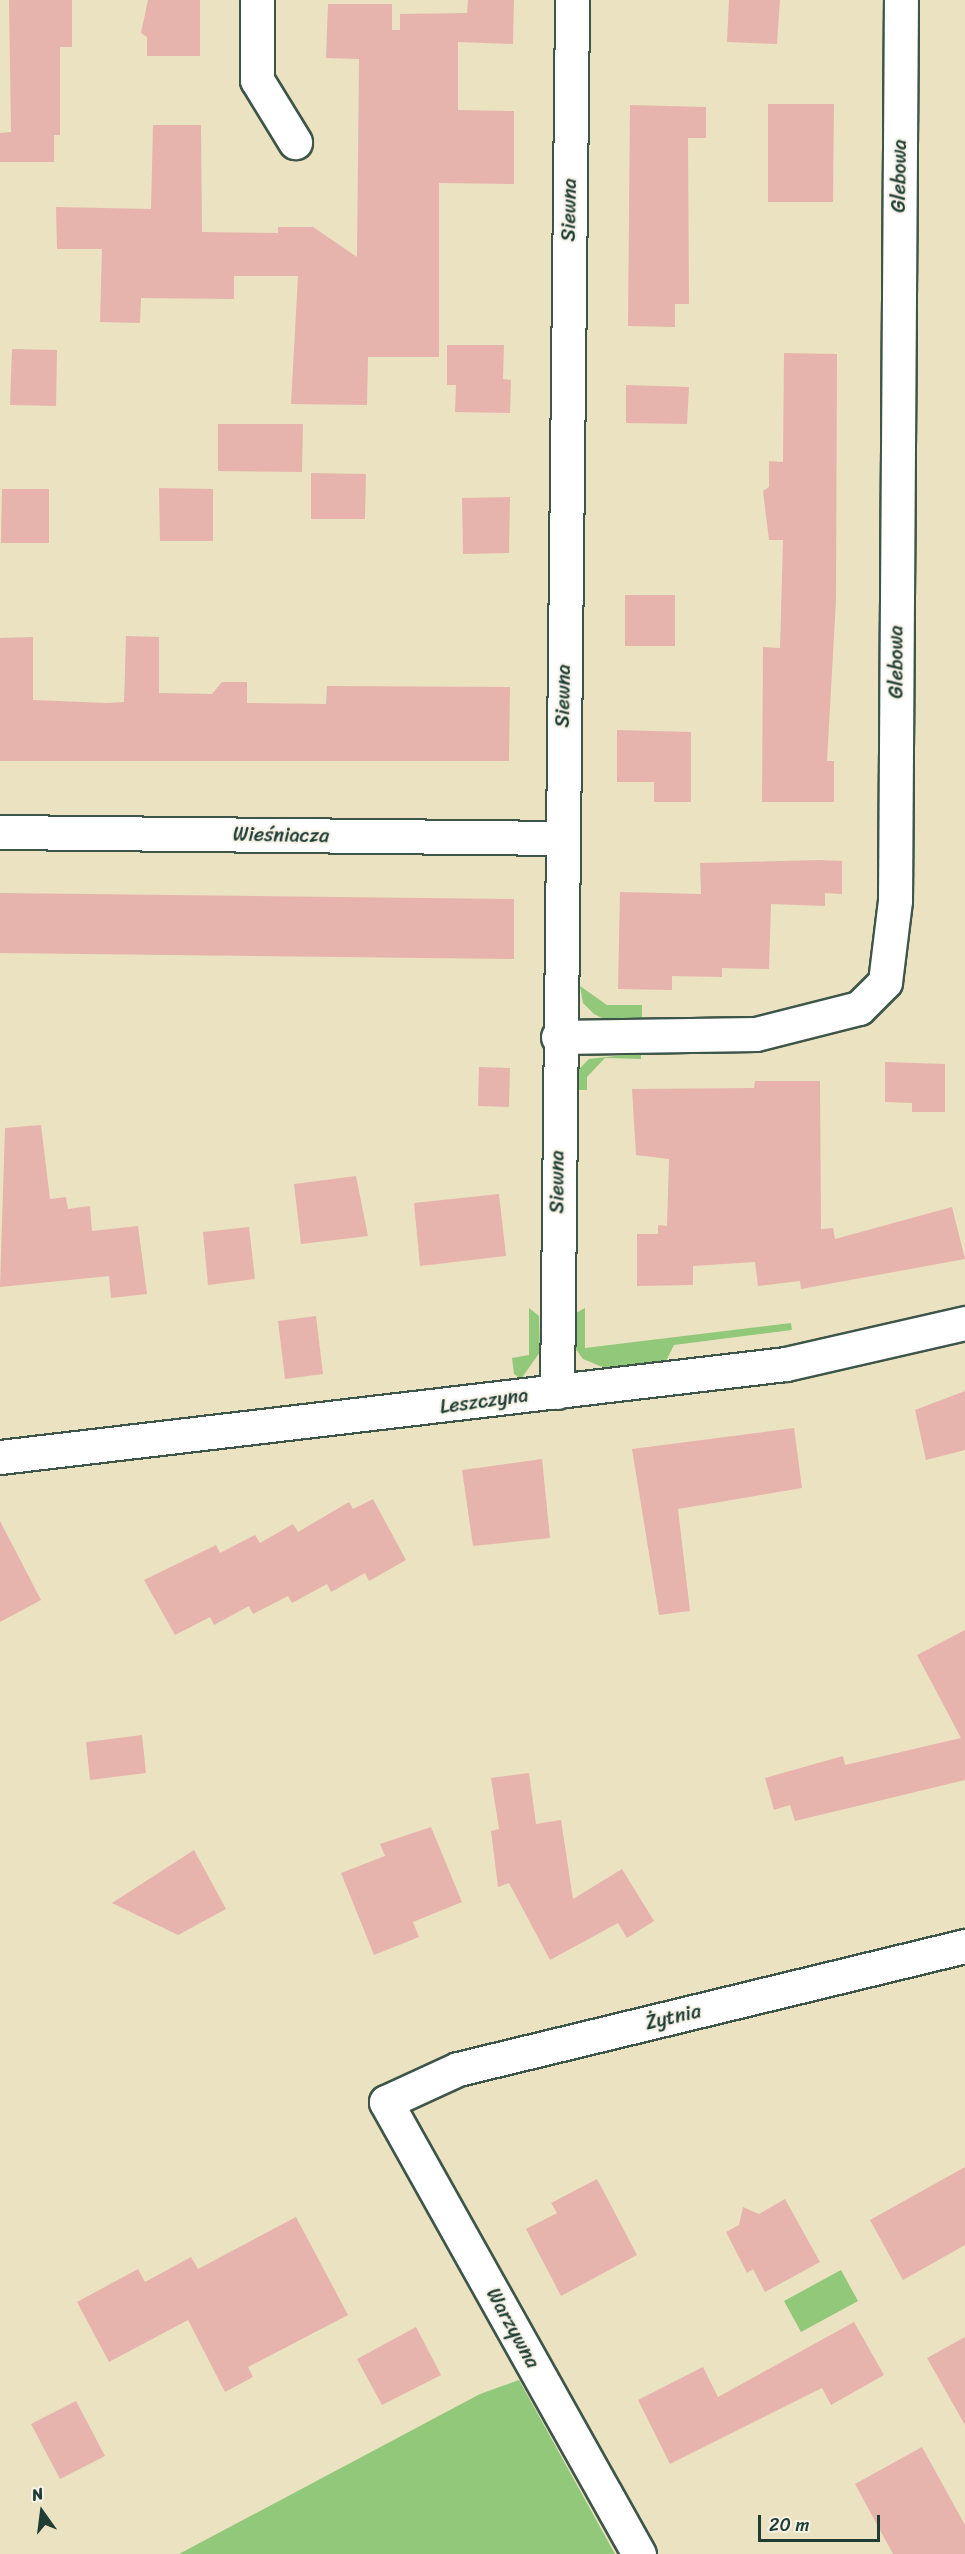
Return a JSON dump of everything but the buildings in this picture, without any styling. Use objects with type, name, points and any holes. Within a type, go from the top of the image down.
[{"type":"street","points":[[257,0],[257,80],[295,142]]},
{"type":"street","name":"Siewna","points":[[557,1392],[558,1037],[572,0]]},
{"type":"street","name":"Glebowa","points":[[558,1037],[756,1034],[859,1008],[885,982],[895,900],[901,0]]},
{"type":"street","name":"Wieśniacza","points":[[0,832],[561,838]]},
{"type":"street","name":"Leszczyna","points":[[0,1457],[786,1364],[965,1323]]},
{"type":"street","name":"Żytnia","points":[[386,2102],[458,2068],[965,1946]]},
{"type":"street","name":"Warzywna","points":[[386,2102],[639,2554]]},
{"type":"green space","points":[[580,986],[607,1005],[642,1005],[642,1021],[608,1021],[594,1014],[583,1003]]},
{"type":"green space","points":[[641,1053],[641,1059],[605,1058],[587,1077],[587,1090],[577,1090],[577,1071],[589,1059]]},
{"type":"green space","points":[[529,1308],[539,1316],[540,1352],[521,1379],[514,1374],[512,1358],[529,1355]]},
{"type":"green space","points":[[585,1308],[585,1348],[791,1323],[792,1330],[674,1345],[666,1361],[605,1368],[583,1359],[575,1348],[574,1314]]},
{"type":"green space","points":[[841,2270],[858,2301],[801,2332],[784,2301]]},
{"type":"green space","points":[[519,2380],[615,2554],[179,2554],[480,2394]]}]
